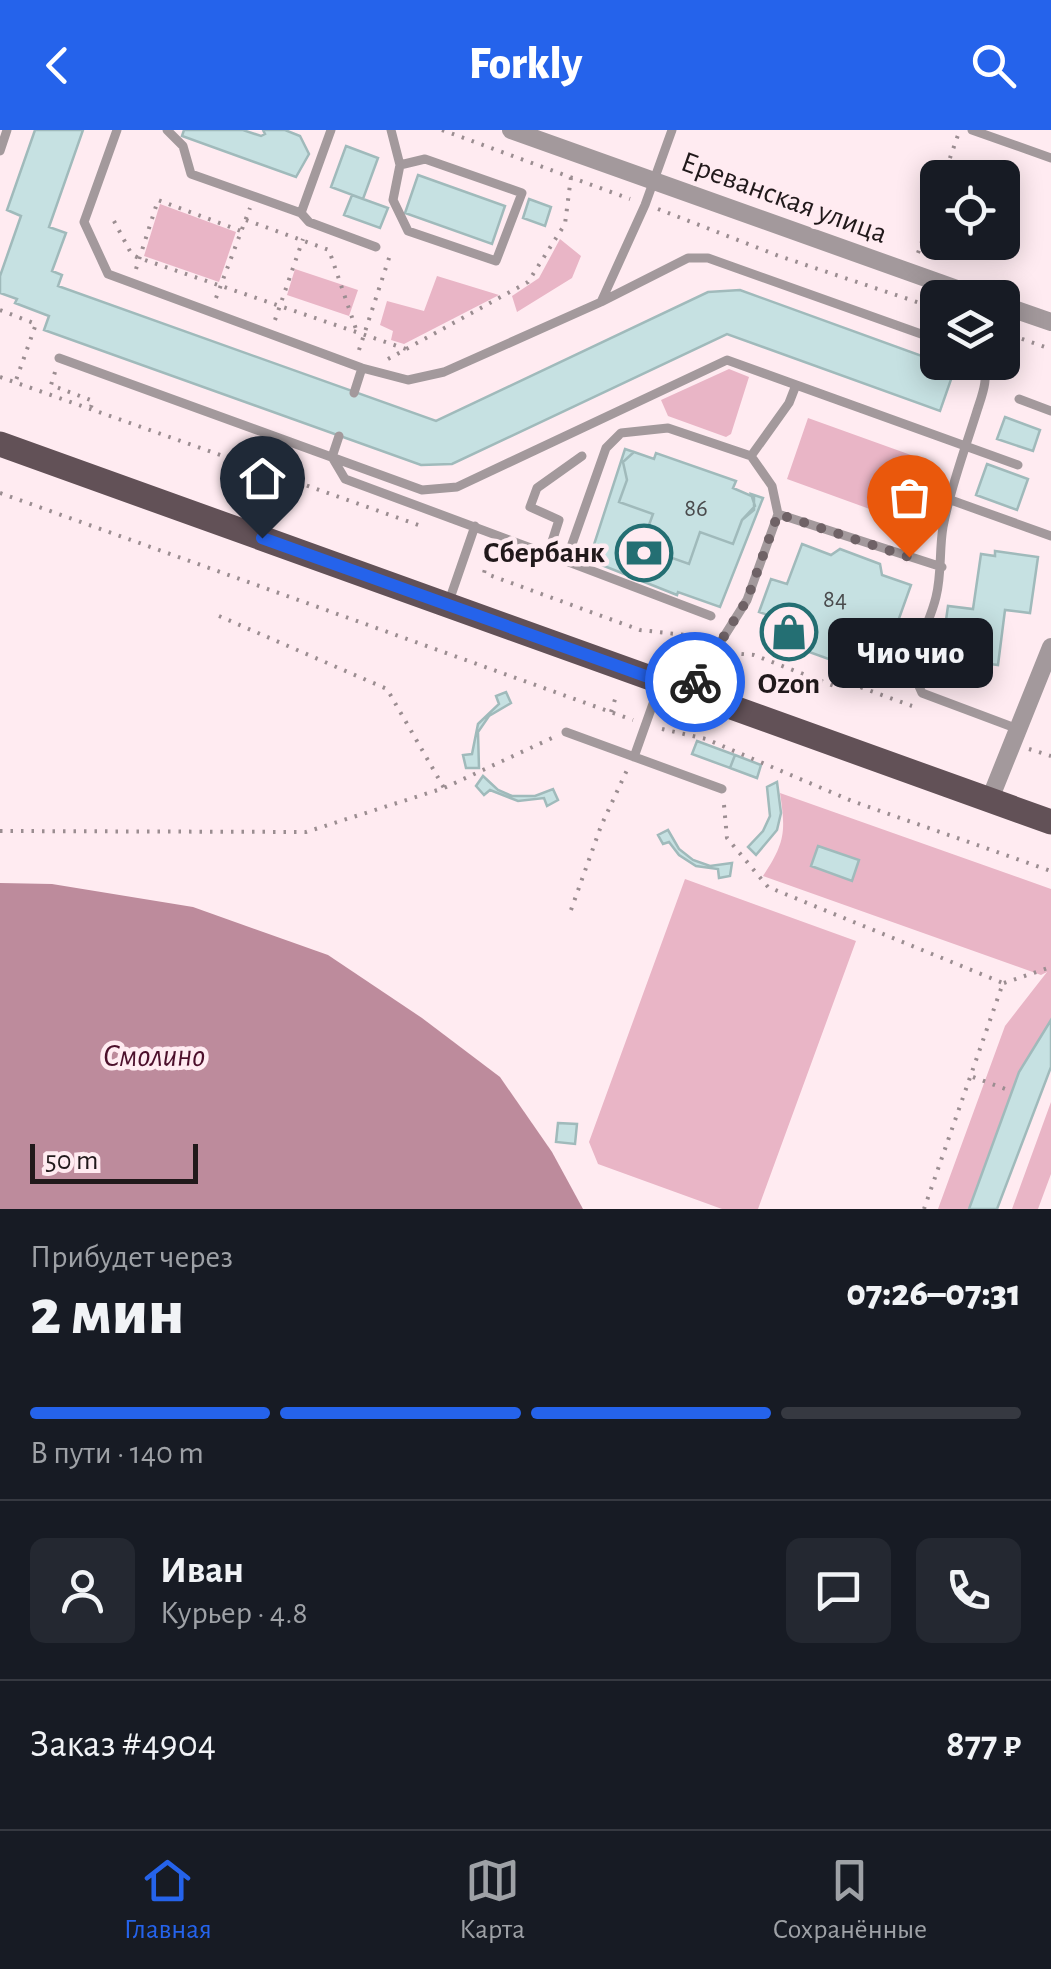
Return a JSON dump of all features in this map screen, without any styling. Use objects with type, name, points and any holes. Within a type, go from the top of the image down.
[{"type":"main road","points":[[0,445],[1051,822]]},
{"type":"street","name":"Ереванская улица","points":[[511,130],[556,138],[653,181],[931,280]]},
{"type":"street","points":[[1020,311],[1051,322]]},
{"type":"street","points":[[990,800],[1051,647]]},
{"type":"lane","points":[[0,151],[7,130]]},
{"type":"lane","points":[[117,130],[84,222],[108,274],[362,368],[408,380],[444,372],[601,302],[688,258],[708,258],[920,334]]},
{"type":"lane","points":[[167,130],[183,146],[191,174],[300,213],[309,222],[376,247]]},
{"type":"lane","points":[[300,213],[332,130]]},
{"type":"lane","points":[[391,130],[400,166],[393,200],[408,231],[496,261],[522,193],[425,160],[400,166]]},
{"type":"lane","points":[[601,302],[645,205],[672,130]]},
{"type":"lane","points":[[972,130],[1051,158]]},
{"type":"lane","points":[[58,358],[422,490],[457,487],[727,360],[1018,465]]},
{"type":"lane","points":[[354,393],[362,368]]},
{"type":"lane","points":[[985,380],[948,500],[942,533],[942,568],[914,662],[914,678],[922,693],[1015,736]]},
{"type":"lane","points":[[751,456],[789,404],[796,385]]},
{"type":"lane","points":[[1019,399],[1051,411]]},
{"type":"lane","points":[[566,561],[606,448],[621,432],[668,428],[751,456],[772,486],[778,514],[747,600],[690,692]]},
{"type":"lane","points":[[339,436],[332,457],[345,479],[711,616]]},
{"type":"lane","points":[[548,554],[559,520],[530,506],[537,488],[582,456]]},
{"type":"lane","points":[[948,500],[1051,536]]},
{"type":"lane","points":[[778,514],[942,568]]},
{"type":"lane","points":[[448,605],[475,526]]},
{"type":"lane","points":[[634,757],[661,681]]},
{"type":"lane","points":[[566,732],[722,789]]},
{"type":"path","points":[[442,130],[779,256],[920,303]]},
{"type":"path","points":[[950,160],[959,130]]},
{"type":"path","points":[[246,220],[329,250],[361,335],[362,368],[406,349],[528,282],[565,224],[571,178]]},
{"type":"path","points":[[211,311],[254,196]]},
{"type":"path","points":[[132,282],[158,200],[242,231]]},
{"type":"path","points":[[114,221],[132,255],[406,349]]},
{"type":"path","points":[[270,333],[309,222]]},
{"type":"path","points":[[918,253],[920,247]]},
{"type":"path","points":[[361,335],[390,252]]},
{"type":"path","points":[[0,310],[36,324],[15,382]]},
{"type":"path","points":[[1020,339],[1051,350]]},
{"type":"path","points":[[58,358],[51,385],[93,401],[90,410]]},
{"type":"path","points":[[0,377],[433,530]]},
{"type":"path","points":[[0,493],[646,725],[706,739],[852,800],[1051,872]]},
{"type":"path","points":[[469,543],[490,550],[484,574],[640,630],[685,636],[736,655],[754,655],[834,686],[849,683],[922,710]]},
{"type":"path","points":[[219,616],[387,688],[444,788]]},
{"type":"path","points":[[0,831],[306,832],[444,788],[566,732]]},
{"type":"path","points":[[1015,736],[1051,756]]},
{"type":"path","points":[[571,910],[601,826],[634,757]]},
{"type":"path","points":[[722,789],[728,838],[768,887],[1003,983],[1051,967]]},
{"type":"path","points":[[924,1209],[1003,983]]},
{"type":"path","points":[[970,1077],[1011,1090]]},
{"type":"shaded area","points":[[160,204],[236,232],[219,282],[144,256]]},
{"type":"shaded area","points":[[560,239],[581,256],[572,278],[517,312],[512,296],[539,278]]},
{"type":"shaded area","points":[[295,269],[358,290],[349,316],[287,295]]},
{"type":"shaded area","points":[[437,276],[499,295],[404,344],[391,340],[393,331],[380,325],[387,301],[424,311]]},
{"type":"shaded area","points":[[729,369],[749,377],[731,434],[726,437],[668,416],[661,400]]},
{"type":"shaded area","points":[[808,418],[922,459],[900,520],[787,479]]},
{"type":"shaded area","points":[[780,793],[1051,889],[1051,1020],[1019,1072],[969,1209],[938,1209],[1005,1026],[1047,972],[1041,975],[763,876],[782,837]]},
{"type":"shaded area","points":[[685,879],[856,941],[758,1209],[722,1209],[598,1164],[589,1142]]},
{"type":"shaded area","points":[[1051,1102],[1051,1174],[1038,1209],[1012,1209]]},
{"type":"water","name":"Смолино","points":[[0,883],[52,884],[193,907],[328,955],[500,1077],[552,1152],[583,1209],[0,1209]]},
{"type":"building","points":[[35,130],[83,130],[49,227],[66,233],[52,271],[62,275],[58,286],[436,421],[708,292],[740,290],[920,355],[920,380],[951,380],[940,411],[727,334],[452,464],[421,465],[44,330],[49,316],[0,293],[0,276],[21,216],[7,210]]},
{"type":"building","points":[[184,130],[243,130],[261,136],[265,134],[263,130],[285,130],[300,136],[309,154],[296,177],[182,136]]},
{"type":"building","points":[[346,146],[378,158],[363,199],[331,187]]},
{"type":"building","points":[[418,175],[505,206],[492,244],[405,213]]},
{"type":"building","points":[[352,195],[388,208],[380,228],[344,215]]},
{"type":"building","points":[[529,199],[551,207],[545,226],[523,218]]},
{"type":"building","points":[[1005,417],[1040,430],[1033,451],[997,439]]},
{"type":"building","points":[[625,449],[634,452],[623,462],[627,480],[619,502],[653,514],[641,547],[689,564],[700,532],[733,544],[742,520],[755,506],[751,494],[763,498],[720,607],[678,592],[677,595],[589,560]]},
{"type":"building","points":[[634,452],[654,459],[656,453],[736,481],[733,488],[754,497],[754,510],[742,520],[733,544],[700,532],[689,564],[641,547],[653,514],[619,502],[627,480],[623,462]]},
{"type":"building","points":[[987,464],[1028,479],[1017,510],[976,495]]},
{"type":"building","points":[[802,544],[831,555],[840,549],[880,564],[882,575],[911,585],[897,624],[913,629],[901,663],[881,655],[873,675],[773,639],[780,619],[759,612],[771,579],[787,584]]},
{"type":"building","points":[[995,551],[1038,557],[1030,613],[1005,610],[998,665],[983,663],[982,668],[940,663],[948,606],[973,609],[981,554],[995,556]]},
{"type":"building","points":[[506,692],[511,703],[489,716],[478,732],[479,768],[466,768],[463,755],[472,754],[478,724],[499,704],[496,696]]},
{"type":"building","points":[[697,741],[735,755],[730,768],[692,754]]},
{"type":"building","points":[[735,755],[761,765],[757,778],[730,768]]},
{"type":"building","points":[[483,776],[498,790],[512,796],[535,796],[553,789],[558,800],[547,806],[544,798],[518,801],[490,790],[484,795],[476,786]]},
{"type":"building","points":[[777,782],[781,813],[777,830],[756,855],[748,847],[770,816],[767,787]]},
{"type":"building","points":[[668,830],[679,849],[693,860],[710,866],[732,863],[730,876],[719,878],[718,869],[696,866],[679,855],[669,842],[663,844],[658,835]]},
{"type":"building","points":[[818,846],[859,860],[852,881],[811,866]]},
{"type":"building","points":[[1051,1020],[1051,1067],[997,1209],[969,1209],[1019,1072]]},
{"type":"building","points":[[558,1123],[577,1124],[575,1144],[556,1142]]},
{"type":"way so far","points":[[695,682],[747,600],[778,514],[909,557]]},
{"type":"place","name":"Сбербанк","points":[[644,553]]},
{"type":"place","name":"Чио чио","points":[[909,557]]},
{"type":"place","name":"Ozon","points":[[789,632]]},
{"type":"route","points":[[262,538],[690,692],[695,682]]}]
